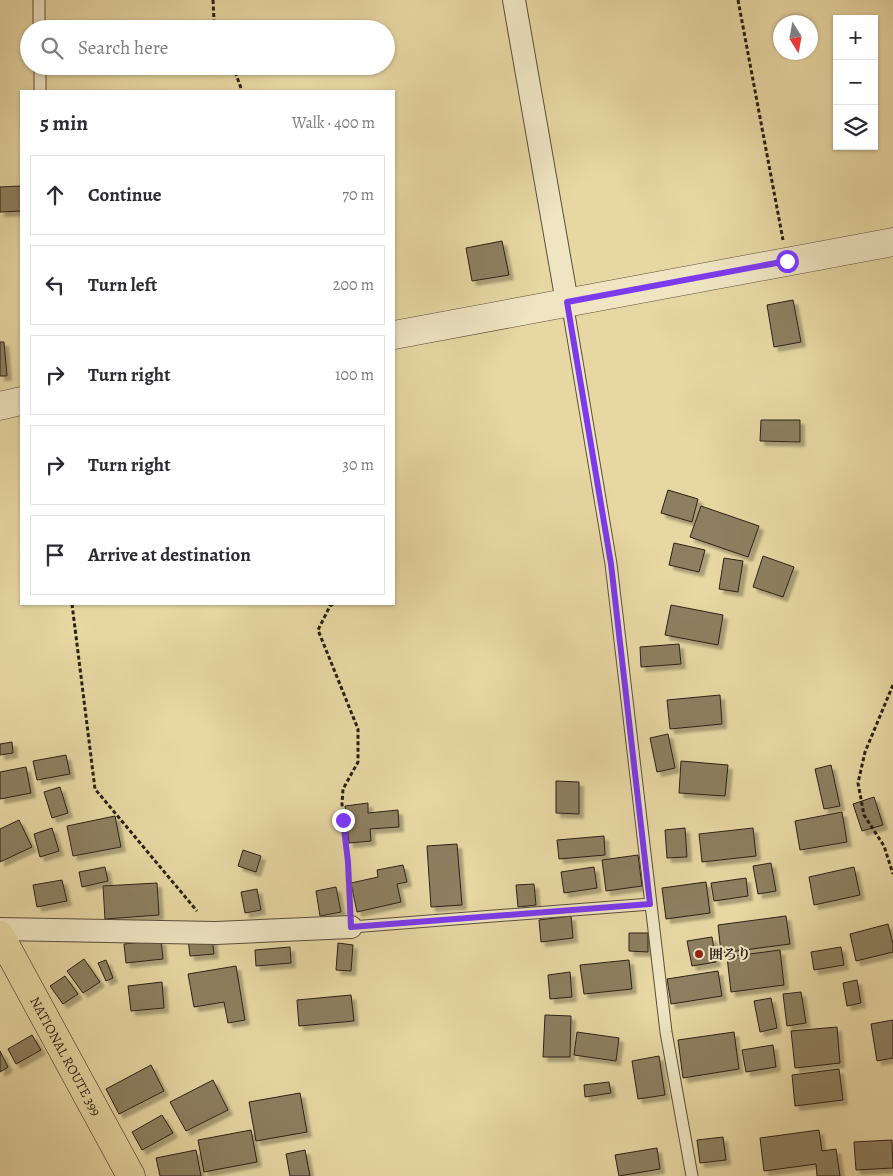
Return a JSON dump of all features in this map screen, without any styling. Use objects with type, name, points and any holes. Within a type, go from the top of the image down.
[{"type":"highway","name":"NATIONAL ROUTE 399","points":[[0,934],[131,1176]]},
{"type":"street","points":[[514,0],[567,302]]},
{"type":"street","points":[[395,335],[893,242]]},
{"type":"street","points":[[0,406],[20,400]]},
{"type":"street","points":[[0,929],[216,933],[351,927]]},
{"type":"lane","points":[[39,0],[39,20]]},
{"type":"lane","points":[[40,75],[40,90]]},
{"type":"lane","points":[[567,302],[611,564],[666,1032],[692,1176]]},
{"type":"lane","points":[[351,927],[650,904]]},
{"type":"path","points":[[213,0],[214,20]]},
{"type":"path","points":[[738,0],[787,261]]},
{"type":"path","points":[[236,75],[242,90]]},
{"type":"path","points":[[72,605],[95,789],[216,933]]},
{"type":"path","points":[[332,605],[318,630],[358,729],[358,762],[343,789],[342,804],[348,862],[351,927]]},
{"type":"path","points":[[893,684],[865,752],[858,783],[864,815],[884,846],[893,874]]},
{"type":"building","points":[[20,186],[20,211],[0,212],[0,187]]},
{"type":"building","points":[[502,241],[509,275],[472,281],[466,248]]},
{"type":"building","points":[[793,300],[801,342],[774,347],[767,305]]},
{"type":"building","points":[[0,342],[4,342],[7,376],[0,376]]},
{"type":"building","points":[[761,420],[800,420],[800,442],[760,441]]},
{"type":"building","points":[[668,490],[698,499],[692,522],[661,513]]},
{"type":"building","points":[[701,506],[759,526],[748,557],[690,537]]},
{"type":"building","points":[[674,543],[705,550],[699,572],[669,565]]},
{"type":"building","points":[[763,556],[794,567],[783,597],[753,587]]},
{"type":"building","points":[[724,558],[743,561],[738,592],[719,589]]},
{"type":"building","points":[[671,605],[723,615],[718,645],[665,635]]},
{"type":"building","points":[[679,644],[681,664],[641,667],[640,647]]},
{"type":"building","points":[[720,695],[722,724],[670,729],[667,700]]},
{"type":"building","points":[[668,734],[675,768],[657,772],[650,738]]},
{"type":"building","points":[[12,742],[13,753],[0,755],[0,744]]},
{"type":"building","points":[[66,755],[70,774],[37,780],[33,761]]},
{"type":"building","points":[[681,761],[728,765],[725,796],[679,793]]},
{"type":"building","points":[[831,765],[840,806],[824,809],[815,769]]},
{"type":"building","points":[[26,767],[31,793],[0,799],[0,772]]},
{"type":"building","points":[[556,781],[579,782],[579,814],[556,813]]},
{"type":"building","points":[[60,787],[68,813],[52,818],[44,792]]},
{"type":"building","points":[[874,797],[883,825],[862,831],[853,804]]},
{"type":"building","points":[[368,803],[368,813],[398,810],[399,827],[370,829],[371,841],[349,843],[345,806]]},
{"type":"building","points":[[842,812],[847,842],[800,850],[795,821]]},
{"type":"building","points":[[115,816],[121,847],[73,856],[67,826]]},
{"type":"building","points":[[19,820],[32,847],[0,862],[0,829]]},
{"type":"building","points":[[52,828],[59,851],[40,857],[34,834]]},
{"type":"building","points":[[685,828],[687,857],[667,858],[665,830]]},
{"type":"building","points":[[753,828],[756,856],[702,862],[699,834]]},
{"type":"building","points":[[604,836],[605,855],[559,859],[557,840]]},
{"type":"building","points":[[457,844],[462,905],[431,907],[427,846]]},
{"type":"building","points":[[243,850],[261,856],[256,872],[238,866]]},
{"type":"building","points":[[638,855],[642,886],[606,891],[602,860]]},
{"type":"building","points":[[771,863],[776,891],[758,894],[753,866]]},
{"type":"building","points":[[403,865],[407,882],[397,884],[401,902],[357,912],[351,883],[378,877],[377,870]]},
{"type":"building","points":[[105,867],[108,881],[82,887],[79,872]]},
{"type":"building","points":[[594,867],[597,888],[564,893],[561,872]]},
{"type":"building","points":[[854,867],[860,895],[814,905],[809,877]]},
{"type":"building","points":[[746,878],[748,896],[714,901],[711,883]]},
{"type":"building","points":[[62,880],[67,901],[37,907],[33,885]]},
{"type":"building","points":[[706,882],[710,913],[666,919],[662,888]]},
{"type":"building","points":[[157,883],[159,915],[105,919],[103,886]]},
{"type":"building","points":[[534,884],[536,905],[518,907],[516,885]]},
{"type":"building","points":[[336,887],[341,912],[320,916],[316,891]]},
{"type":"building","points":[[257,889],[261,910],[245,913],[241,892]]},
{"type":"building","points":[[571,916],[573,938],[541,942],[539,920]]},
{"type":"building","points":[[786,916],[790,944],[721,953],[718,925]]},
{"type":"building","points":[[888,924],[893,952],[856,961],[850,934]]},
{"type":"building","points":[[629,933],[648,933],[648,952],[629,951]]},
{"type":"building","points":[[212,937],[214,954],[190,956],[188,939]]},
{"type":"building","points":[[712,937],[716,962],[692,966],[687,941]]},
{"type":"building","points":[[161,940],[163,959],[126,963],[124,944]]},
{"type":"building","points":[[338,943],[353,945],[351,971],[336,970]]},
{"type":"building","points":[[290,947],[291,963],[256,966],[255,950]]},
{"type":"building","points":[[841,947],[844,965],[814,970],[811,952]]},
{"type":"building","points":[[780,950],[784,985],[731,992],[727,957]]},
{"type":"building","points":[[84,959],[100,982],[83,993],[67,971]]},
{"type":"building","points":[[106,960],[113,978],[106,981],[98,963]]},
{"type":"building","points":[[629,960],[632,989],[584,994],[580,965]]},
{"type":"building","points":[[236,966],[245,1020],[228,1023],[224,1002],[194,1007],[188,974]]},
{"type":"building","points":[[718,971],[722,996],[671,1004],[667,979]]},
{"type":"building","points":[[570,972],[572,997],[550,999],[548,975]]},
{"type":"building","points":[[65,976],[78,994],[63,1004],[50,986]]},
{"type":"building","points":[[857,980],[861,1003],[847,1006],[843,983]]},
{"type":"building","points":[[162,982],[164,1008],[131,1011],[128,986]]},
{"type":"building","points":[[801,992],[806,1023],[787,1026],[783,994]]},
{"type":"building","points":[[351,995],[354,1021],[299,1026],[297,1000]]},
{"type":"building","points":[[771,998],[777,1028],[760,1032],[754,1001]]},
{"type":"building","points":[[545,1015],[571,1016],[570,1057],[543,1057]]},
{"type":"building","points":[[893,1020],[893,1058],[877,1061],[871,1024]]},
{"type":"building","points":[[837,1027],[840,1063],[795,1068],[791,1031]]},
{"type":"building","points":[[577,1032],[619,1038],[616,1061],[574,1055]]},
{"type":"building","points":[[734,1032],[739,1069],[683,1078],[678,1040]]},
{"type":"building","points":[[32,1035],[41,1050],[16,1064],[8,1049]]},
{"type":"building","points":[[773,1045],[776,1067],[746,1072],[742,1050]]},
{"type":"building","points":[[0,1051],[8,1067],[0,1072]]},
{"type":"building","points":[[659,1056],[665,1095],[638,1099],[632,1061]]},
{"type":"building","points":[[151,1065],[164,1091],[119,1114],[106,1089]]},
{"type":"building","points":[[839,1069],[843,1100],[795,1106],[792,1075]]},
{"type":"building","points":[[213,1080],[228,1110],[186,1131],[170,1102]]},
{"type":"building","points":[[609,1082],[611,1093],[585,1097],[584,1085]]},
{"type":"building","points":[[300,1093],[307,1132],[256,1141],[249,1102]]},
{"type":"building","points":[[162,1115],[173,1133],[142,1150],[132,1132]]},
{"type":"building","points":[[251,1130],[257,1162],[204,1172],[198,1140]]},
{"type":"building","points":[[819,1130],[822,1151],[836,1149],[840,1176],[817,1176],[816,1164],[764,1171],[760,1138]]},
{"type":"building","points":[[723,1137],[726,1160],[700,1163],[697,1140]]},
{"type":"building","points":[[892,1140],[893,1168],[856,1170],[854,1142]]},
{"type":"building","points":[[657,1148],[660,1169],[619,1176],[615,1155]]},
{"type":"building","points":[[196,1150],[201,1176],[160,1176],[156,1158]]},
{"type":"building","points":[[305,1150],[310,1176],[290,1176],[286,1154]]},
{"type":"place","name":"囲ろり","points":[[699,954]]},
{"type":"route","points":[[343,820],[348,862],[351,927],[650,904],[611,564],[567,302],[787,261]]}]
